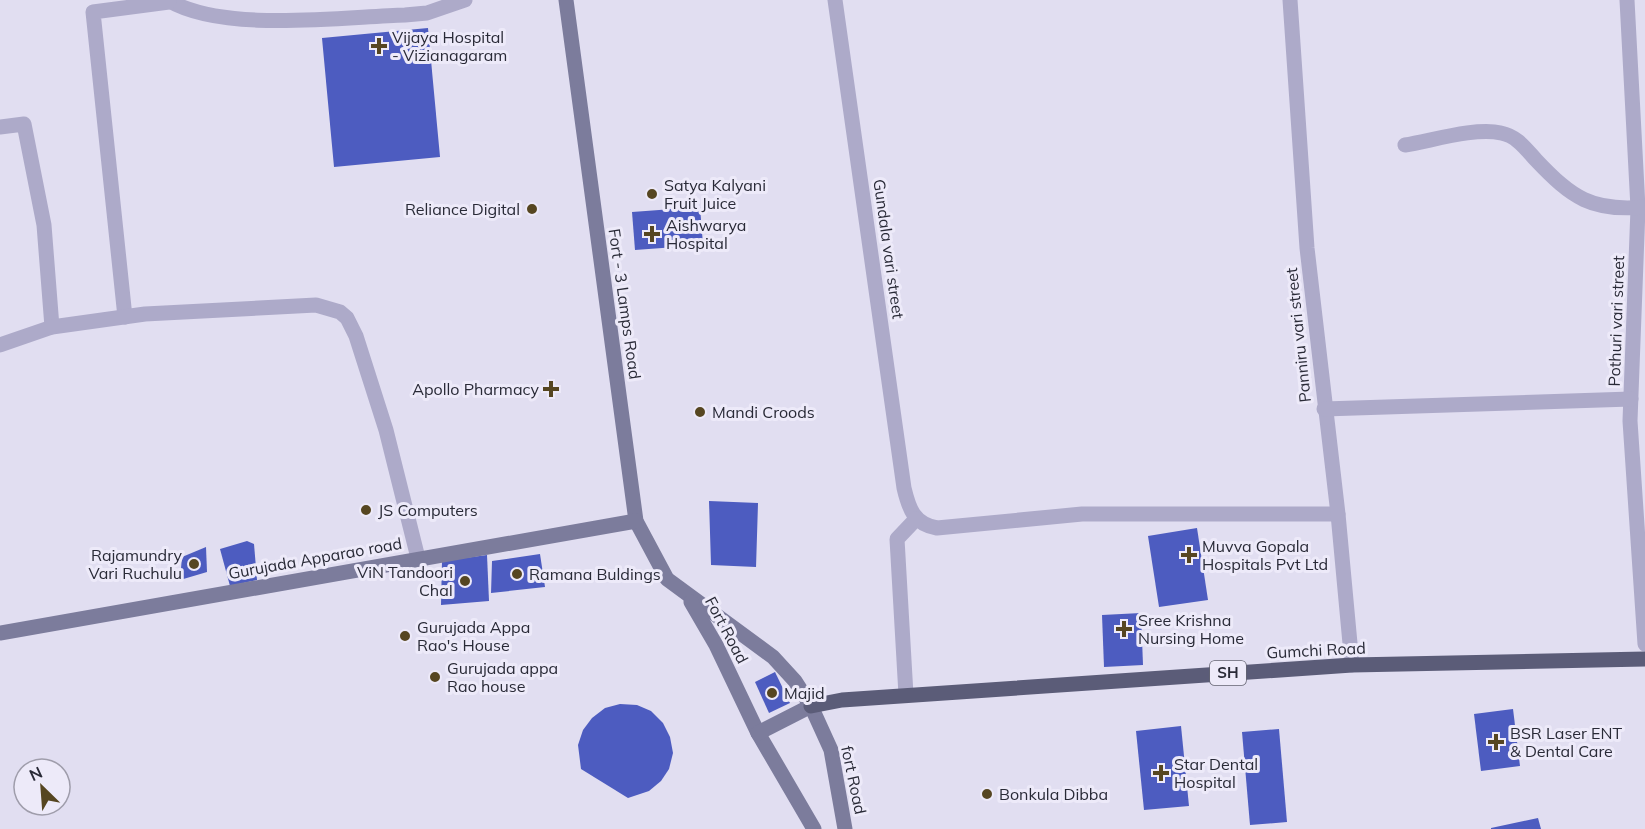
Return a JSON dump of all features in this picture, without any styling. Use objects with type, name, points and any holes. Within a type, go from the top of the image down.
[{"type":"main road","name":"Gumchi Road","points":[[811,706],[842,700],[906,695],[1352,665],[1645,660]]},
{"type":"street","points":[[125,317],[93,12],[169,1],[243,21],[427,13],[465,0]]},
{"type":"street","name":"Fort - 3 Lamps Road","points":[[566,0],[636,521],[667,579],[687,596]]},
{"type":"street","name":"Gundala vari street","points":[[835,0],[907,502],[916,519]]},
{"type":"street","name":"Panniru vari street","points":[[1290,0],[1306,248],[1338,514],[1352,665]]},
{"type":"street","name":"Pothuri vari street","points":[[1627,0],[1638,79],[1642,207],[1630,421],[1645,644]]},
{"type":"street","points":[[0,127],[24,124],[44,225],[52,327]]},
{"type":"street","points":[[1405,145],[1479,133],[1501,133],[1515,139],[1559,182],[1586,202],[1642,207]]},
{"type":"street","points":[[0,345],[52,327],[125,317],[316,305],[340,312],[347,318],[356,336],[383,420],[418,558]]},
{"type":"street","points":[[1324,409],[1631,399]]},
{"type":"street","points":[[906,695],[897,539],[916,519],[927,526],[938,528],[1082,514],[1338,514]]},
{"type":"street","name":"Gurujada Apparao road","points":[[0,633],[636,521]]},
{"type":"street","name":"Fort Road","points":[[687,596],[773,657],[795,681],[811,706]]},
{"type":"street","name":"Fort Road","points":[[687,596],[716,645],[759,733],[814,829]]},
{"type":"street","name":"SH","points":[[759,733],[811,706]]},
{"type":"street","name":"fort Road","points":[[811,706],[831,750],[845,829]]},
{"type":"building","points":[[428,28],[440,157],[334,167],[322,38]]},
{"type":"building","points":[[700,207],[703,245],[635,250],[632,212]]},
{"type":"building","points":[[709,501],[758,503],[756,567],[711,565]]},
{"type":"building","points":[[1197,528],[1208,600],[1159,607],[1148,536]]},
{"type":"building","points":[[247,541],[254,544],[257,580],[230,586],[220,549]]},
{"type":"building","name":"Rajamundry Vari Ruchulu","points":[[206,547],[207,572],[180,580],[182,557]]},
{"type":"building","name":"Ramana Buldings","points":[[540,554],[545,587],[491,593],[492,561]]},
{"type":"building","name":"ViN Tandoori ChaI","points":[[487,555],[489,601],[441,605],[442,561]]},
{"type":"building","points":[[1141,613],[1143,665],[1104,667],[1102,615]]},
{"type":"building","name":"Majid","points":[[775,672],[790,703],[769,713],[755,682]]},
{"type":"building","points":[[620,704],[637,705],[651,711],[663,723],[670,737],[673,753],[669,769],[661,781],[649,791],[628,798],[581,769],[578,745],[583,730],[592,718],[605,708]]},
{"type":"building","points":[[1513,709],[1520,766],[1481,771],[1474,714]]},
{"type":"building","points":[[1181,726],[1189,806],[1144,810],[1136,731]]},
{"type":"building","points":[[1279,729],[1287,822],[1250,825],[1242,732]]},
{"type":"building","points":[[1538,818],[1541,829],[1491,829],[1491,828]]},
{"type":"place","name":"Vijaya Hospital - Vizianagaram","points":[[379,46]]},
{"type":"place","name":"Satya Kalyani Fruit Juice","points":[[652,194]]},
{"type":"place","name":"Reliance Digital","points":[[532,209]]},
{"type":"place","name":"Aishwarya Hospital","points":[[652,234]]},
{"type":"place","name":"Apollo Pharmacy","points":[[551,389]]},
{"type":"place","name":"Mandi Croods","points":[[700,412]]},
{"type":"place","name":"JS Computers","points":[[366,510]]},
{"type":"place","name":"Muvva Gopala Hospitals Pvt Ltd","points":[[1189,555]]},
{"type":"place","name":"Rajamundry Vari Ruchulu","points":[[194,564]]},
{"type":"place","name":"Ramana Buldings","points":[[517,574]]},
{"type":"place","name":"ViN Tandoori ChaI","points":[[465,581]]},
{"type":"place","name":"Sree Krishna Nursing Home","points":[[1124,629]]},
{"type":"place","name":"Gurujada Appa Rao's House","points":[[405,636]]},
{"type":"place","name":"Gurujada appa Rao house","points":[[435,677]]},
{"type":"place","name":"Majid","points":[[772,693]]},
{"type":"place","name":"BSR Laser ENT & Dental Care","points":[[1496,742]]},
{"type":"place","name":"Star Dental Hospital","points":[[1161,773]]},
{"type":"place","name":"Bonkula Dibba","points":[[987,794]]}]
